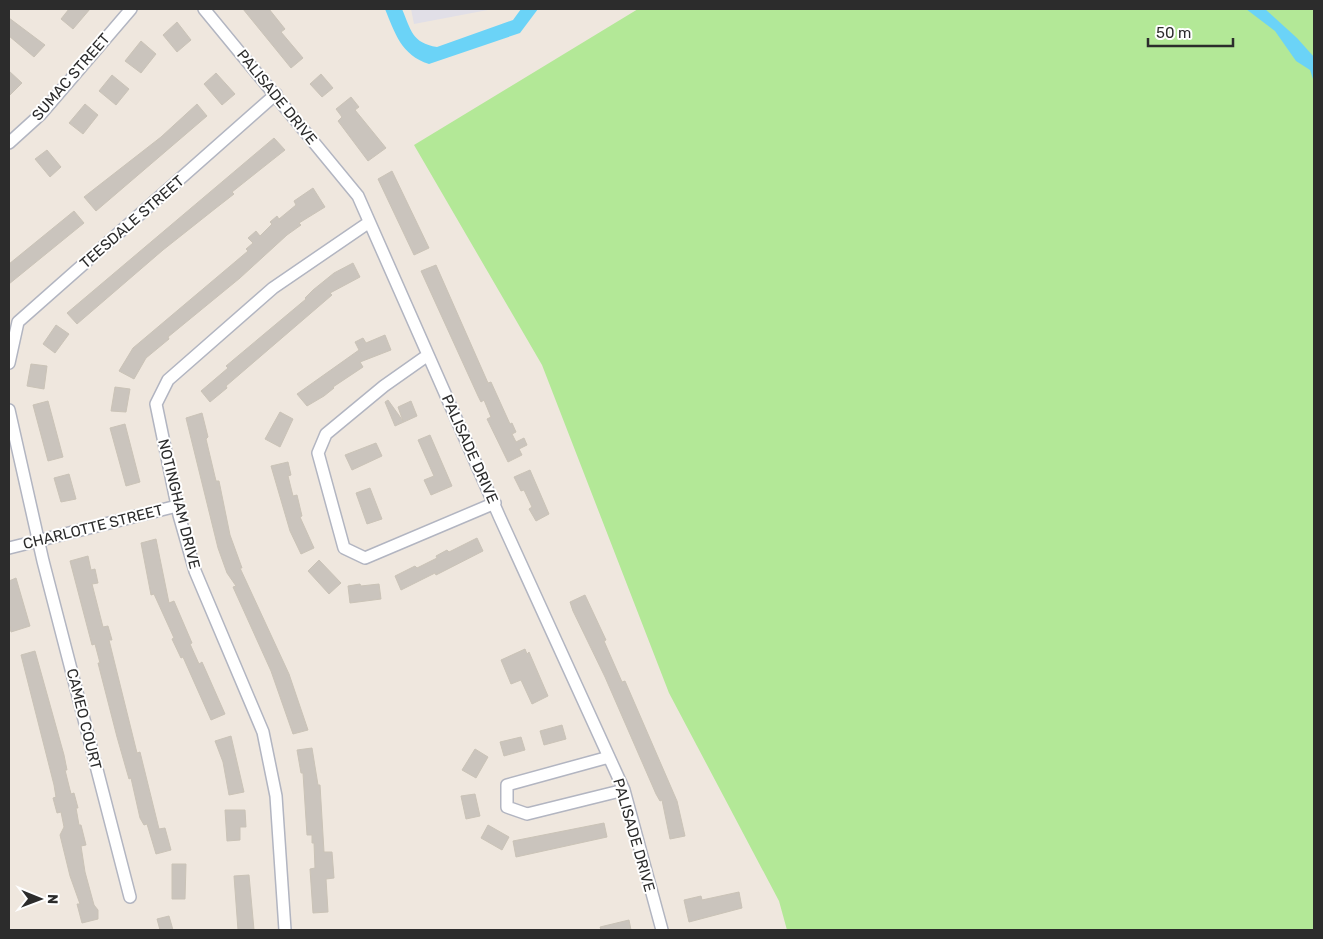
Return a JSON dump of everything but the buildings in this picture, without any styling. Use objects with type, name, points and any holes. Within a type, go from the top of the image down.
[{"type":"street","name":"SUMAC STREET","points":[[9,144],[41,114],[131,9]]},
{"type":"street","name":"PALISADE DRIVE","points":[[204,9],[276,94],[358,196],[368,223],[389,262],[428,355],[624,790],[662,930]]},
{"type":"street","name":"TEESDALE STREET","points":[[9,363],[18,322],[276,94]]},
{"type":"street","name":"NOTINGHAM DRIVE","points":[[285,930],[276,796],[263,732],[195,571],[177,506],[156,404],[168,380],[273,288],[368,223]]},
{"type":"street","points":[[428,355],[384,386],[326,434],[318,453],[344,548],[364,558],[495,503]]},
{"type":"street","points":[[9,410],[40,541]]},
{"type":"street","name":"CHARLOTTE STREET","points":[[9,548],[177,506]]},
{"type":"street","name":"CAMEO COURT","points":[[40,541],[130,897]]},
{"type":"street","points":[[609,757],[507,785],[507,807],[527,814],[624,790]]},
{"type":"shaded area","points":[[411,9],[493,9],[414,24]]},
{"type":"green space","points":[[638,9],[1314,9],[1314,930],[787,930],[779,901],[669,693],[542,365],[414,145]]},
{"type":"water","points":[[385,9],[402,9],[410,29],[417,39],[437,47],[513,20],[521,9],[538,9],[520,33],[429,64],[419,60],[405,49],[396,35]]},
{"type":"water","points":[[1246,9],[1265,9],[1297,38],[1314,57],[1314,82],[1310,70],[1296,61],[1275,31]]}]
